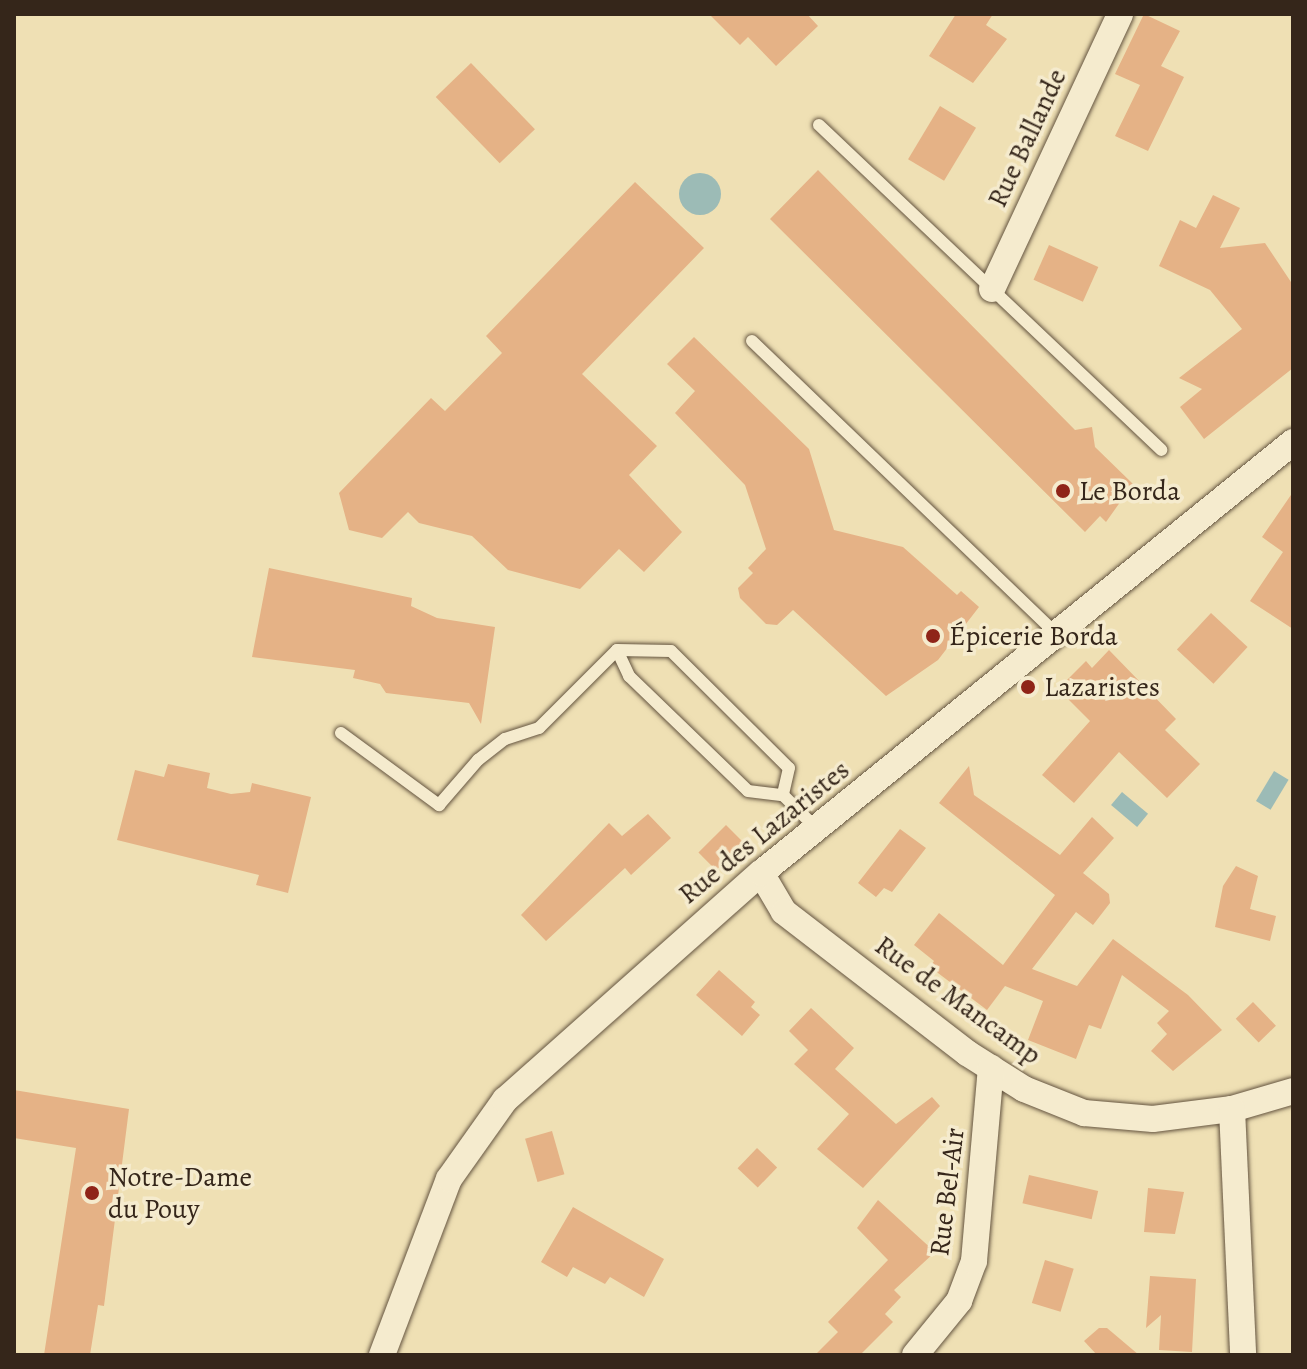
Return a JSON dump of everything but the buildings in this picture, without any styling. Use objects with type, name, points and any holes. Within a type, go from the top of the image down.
[{"type":"street","name":"Rue Ballande","points":[[992,289],[1120,14]]},
{"type":"street","name":"Rue des Lazaristes","points":[[382,1355],[449,1179],[505,1100],[761,873],[1054,632],[1293,442]]},
{"type":"street","name":"Rue de Mancamp","points":[[761,873],[784,912],[991,1068],[1084,1113],[1153,1119],[1232,1109],[1293,1091]]},
{"type":"street","name":"Rue Bel-Air","points":[[915,1355],[959,1301],[974,1261],[991,1068]]},
{"type":"street","points":[[1232,1109],[1243,1355]]},
{"type":"lane","points":[[819,125],[1161,450]]},
{"type":"lane","points":[[752,341],[1054,632]]},
{"type":"lane","points":[[617,650],[629,676],[748,791],[783,795],[817,829]]},
{"type":"lane","points":[[341,733],[439,805],[478,760],[505,739],[539,728],[617,650],[671,651],[789,768],[783,795]]},
{"type":"water","points":[[700,173],[715,179],[721,194],[715,209],[700,215],[685,209],[679,194],[685,179]]},
{"type":"water","points":[[1274,771],[1289,780],[1271,810],[1256,801]]},
{"type":"water","points":[[1122,792],[1148,814],[1137,827],[1111,805]]},
{"type":"place","name":"Le Borda","points":[[1063,491]]},
{"type":"place","name":"Épicerie Borda","points":[[933,636]]},
{"type":"place","name":"Lazaristes","points":[[1028,687]]},
{"type":"place","name":"Notre-Dame du Pouy","points":[[92,1193]]}]
